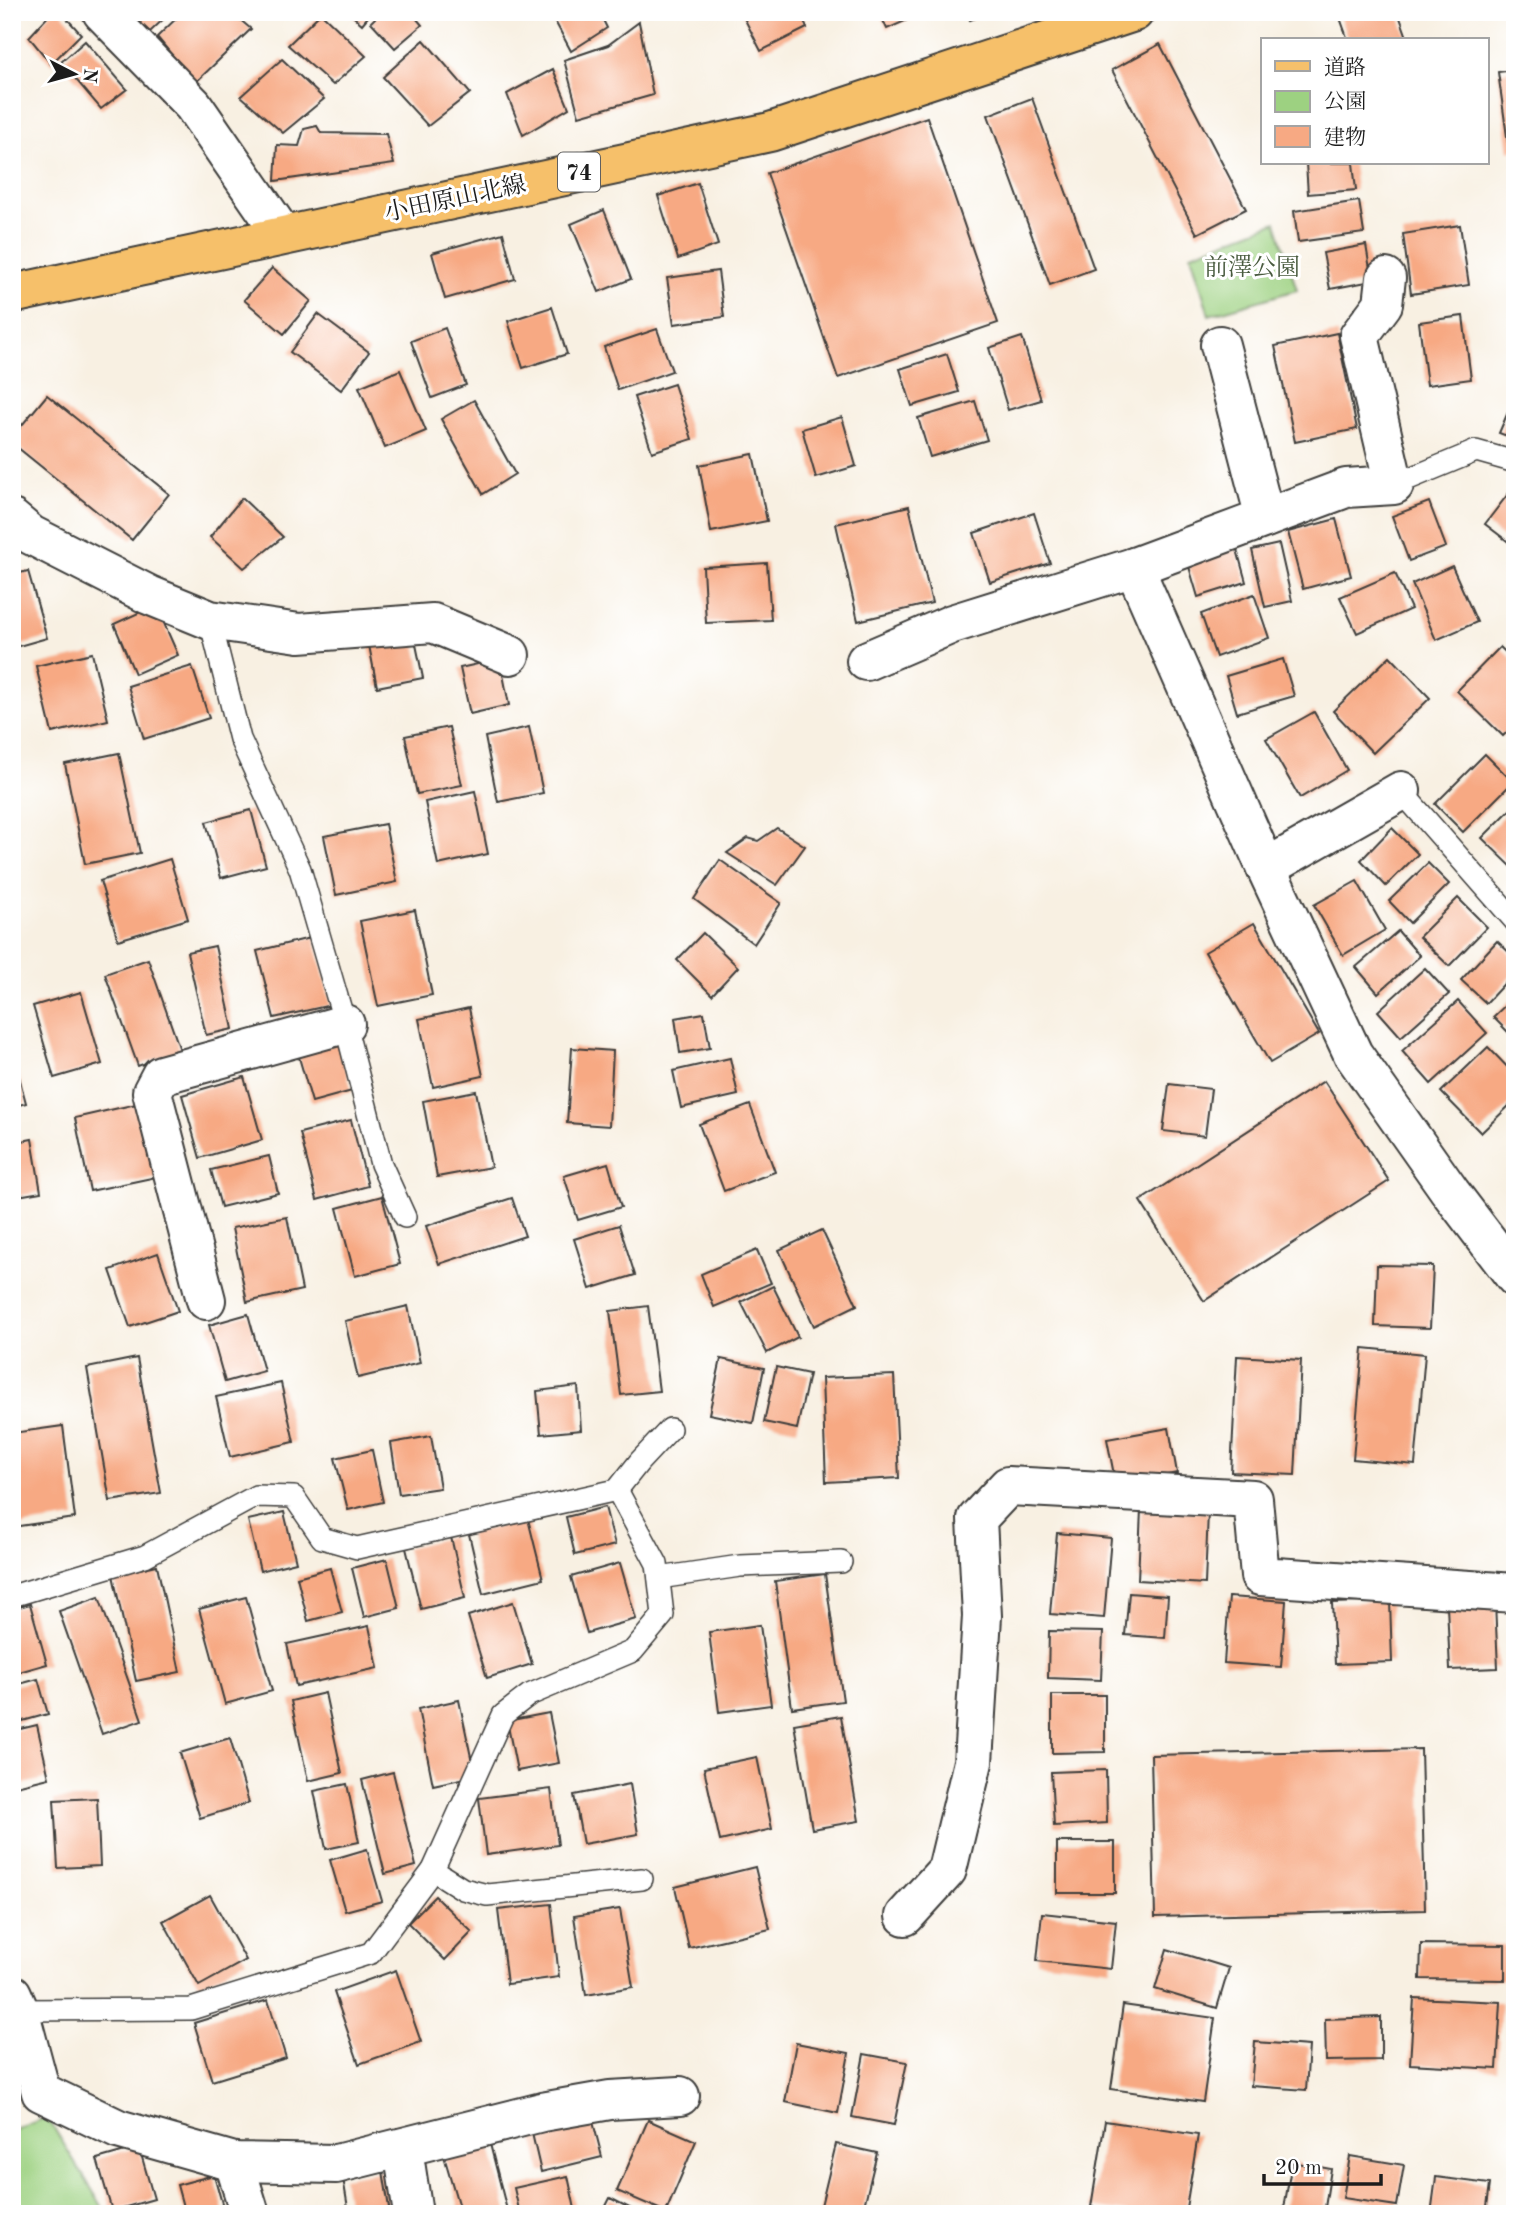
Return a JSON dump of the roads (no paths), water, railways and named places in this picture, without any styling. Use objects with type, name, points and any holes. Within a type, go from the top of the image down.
[{"type":"main road","name":"小田原山北線","points":[[12,294],[770,132],[1066,22],[1135,12]]},
{"type":"street","points":[[102,12],[193,105],[283,234]]},
{"type":"street","points":[[866,661],[952,624],[1134,567],[1346,488],[1394,485],[1359,336],[1384,304],[1386,278]]},
{"type":"street","points":[[1220,345],[1265,518]]},
{"type":"street","points":[[12,519],[31,535],[149,595],[210,620],[299,633],[433,623],[510,654]]},
{"type":"street","points":[[1134,567],[1266,867],[1353,1054],[1515,1277]]},
{"type":"street","points":[[1266,867],[1401,791]]},
{"type":"street","points":[[206,1300],[152,1093],[161,1075],[345,1024]]},
{"type":"street","points":[[905,1916],[947,1870],[973,1762],[982,1616],[977,1519],[1008,1486],[1253,1499],[1260,1576],[1515,1593]]},
{"type":"street","points":[[16,2002],[26,2099],[234,2162],[336,2164],[542,2112],[610,2100],[680,2096]]},
{"type":"street","points":[[403,2149],[412,2214]]},
{"type":"street","points":[[234,2162],[250,2214]]},
{"type":"lane","points":[[1394,485],[1476,450],[1515,461]]},
{"type":"lane","points":[[210,620],[240,739],[300,869],[345,1024],[381,1164],[405,1217]]},
{"type":"lane","points":[[1401,791],[1515,921]]},
{"type":"lane","points":[[12,1596],[145,1556],[256,1496],[294,1497],[322,1538],[357,1548],[617,1490],[670,1429]]},
{"type":"lane","points":[[16,2002],[191,2009],[371,1953],[433,1870],[503,1715],[529,1695],[633,1651],[663,1615],[657,1564],[617,1490]]},
{"type":"lane","points":[[659,1578],[740,1566],[841,1562]]},
{"type":"lane","points":[[433,1870],[463,1889],[487,1895],[642,1879]]},
{"type":"park label","name":"前澤公園","points":[[1252,267]]}]
